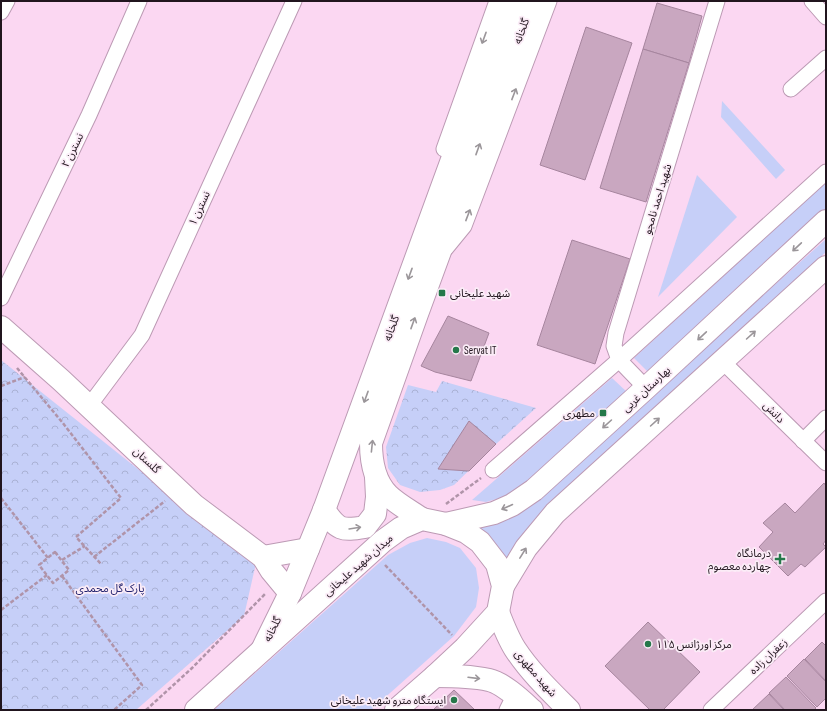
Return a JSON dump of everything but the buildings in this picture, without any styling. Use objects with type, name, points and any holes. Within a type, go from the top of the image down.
[{"type":"main road","name":"گلخانه","points":[[422,519],[388,496],[376,477],[371,459],[371,443],[417,314],[428,255],[510,1]]},
{"type":"main road","name":"گلخانه","points":[[262,651],[284,586],[308,549],[532,1]]},
{"type":"main road","name":"بهارستان غربی","points":[[446,524],[494,512],[512,505],[534,490],[826,221]]},
{"type":"main road","points":[[396,710],[465,648],[498,612],[503,586],[526,548],[555,513],[826,267]]},
{"type":"main road","name":"گلستان","points":[[1,327],[89,406],[194,505],[263,557],[284,586]]},
{"type":"main road","points":[[324,510],[334,524],[347,530],[365,527],[375,514],[377,497],[376,477]]},
{"type":"main road","points":[[422,519],[446,524],[466,532],[480,542],[497,564],[503,586]]},
{"type":"main road","name":"میدان شهید علیخانی","points":[[196,710],[383,542],[401,528],[422,519]]},
{"type":"main road","points":[[263,557],[308,549]]},
{"type":"main road","name":"شهید مطهری","points":[[498,612],[509,639],[528,667],[569,710]]},
{"type":"main road","points":[[435,676],[490,680],[512,702],[532,710]]},
{"type":"street","points":[[1,12],[7,1]]},
{"type":"street","name":"نسترن ۲","points":[[1,298],[86,122],[139,1]]},
{"type":"street","name":"نسترن ۱","points":[[89,406],[142,335],[294,1]]},
{"type":"street","points":[[428,255],[425,205],[497,1]]},
{"type":"street","points":[[428,255],[464,226],[549,1]]},
{"type":"street","name":"شهید احمد نامجو","points":[[619,360],[614,346],[616,333],[716,1]]},
{"type":"street","points":[[812,1],[826,17]]},
{"type":"street","points":[[790,89],[826,58]]},
{"type":"street","points":[[493,470],[619,360],[826,172]]},
{"type":"street","points":[[619,360],[646,388]]},
{"type":"street","name":"دانش","points":[[722,361],[826,463]]},
{"type":"street","points":[[803,440],[826,418]]},
{"type":"street","name":"زعفران زاده","points":[[711,710],[826,601]]},
{"type":"path","points":[[16,366],[122,498],[76,536],[101,564]]},
{"type":"path","points":[[1,386],[25,377]]},
{"type":"path","points":[[422,519],[458,497],[493,470]]},
{"type":"path","points":[[94,557],[179,490]]},
{"type":"path","points":[[1,498],[48,558]]},
{"type":"path","points":[[62,560],[85,546]]},
{"type":"path","points":[[55,552],[62,560],[69,570],[53,583],[39,565],[55,552]]},
{"type":"path","points":[[372,552],[465,648]]},
{"type":"path","points":[[1,610],[47,575]]},
{"type":"path","points":[[62,576],[142,685],[114,710]]},
{"type":"path","points":[[146,710],[284,586]]},
{"type":"green space","points":[[722,101],[785,170],[776,179],[721,117]]},
{"type":"green space","points":[[697,175],[737,217],[658,297]]},
{"type":"green space","points":[[826,182],[826,213],[650,374],[634,358]]},
{"type":"green space","points":[[826,239],[826,252],[537,517],[519,540],[507,565],[474,528],[548,487]]},
{"type":"green space","name":"پارک گل محمدی","points":[[1,360],[256,563],[244,616],[136,710],[1,710]]},
{"type":"green space","points":[[612,378],[627,392],[526,485],[507,496],[486,502],[472,500]]},
{"type":"green space","points":[[442,381],[536,408],[454,485],[440,490],[420,492],[400,485],[388,468],[386,447],[408,385],[436,392]]},
{"type":"green space","points":[[427,538],[446,542],[460,548],[476,568],[479,588],[476,607],[454,636],[371,710],[214,710],[388,555],[410,543]]},
{"type":"place","name":"شهید علیخانی","points":[[442,293]]},
{"type":"place","name":"Servat IT","points":[[456,350]]},
{"type":"place","name":"مطهری","points":[[603,413]]},
{"type":"place","name":"درمانگاه چهارده معصوم","points":[[780,559]]},
{"type":"place","name":"مرکز اورژانس ۱۱۵","points":[[648,644]]},
{"type":"place","name":"ایستگاه مترو شهید علیخانی","points":[[454,700]]}]
